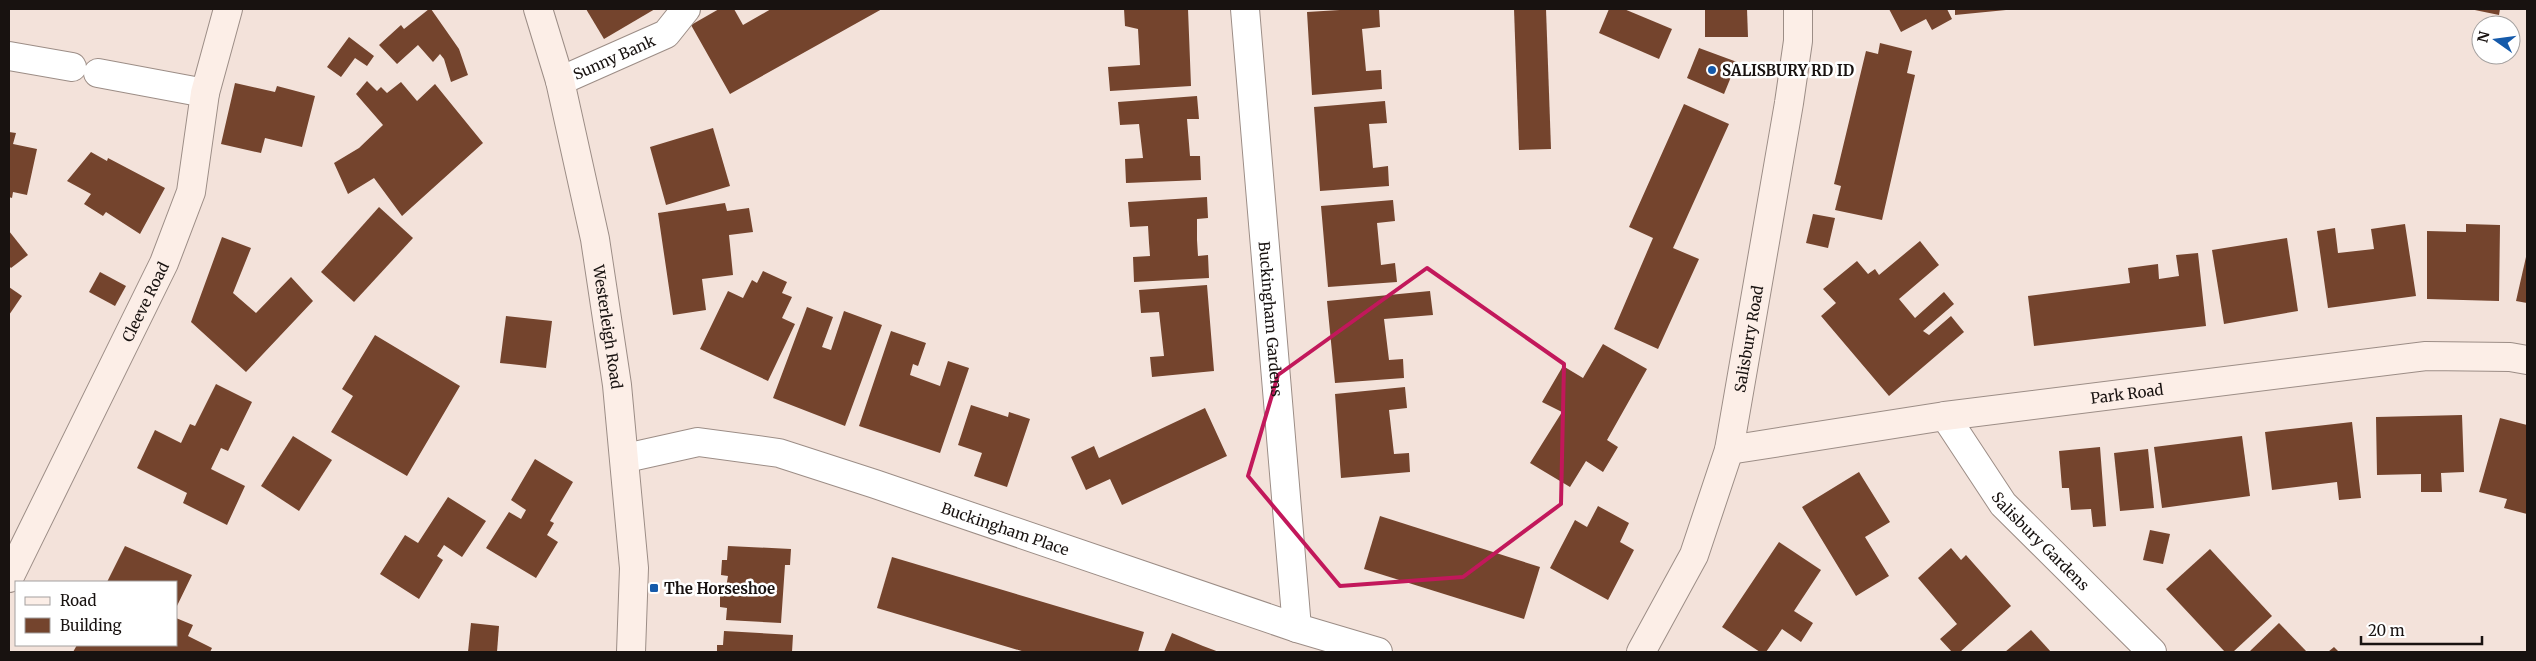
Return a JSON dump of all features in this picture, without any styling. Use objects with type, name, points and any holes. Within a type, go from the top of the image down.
[{"type":"street","name":"Cleeve Road","points":[[9,578],[164,263],[191,192],[204,92],[228,9]]},
{"type":"street","name":"Westerleigh Road","points":[[538,9],[560,81],[595,239],[617,385],[626,458],[634,568],[631,652]]},
{"type":"street","name":"Sunny Bank","points":[[560,81],[666,34],[686,9]]},
{"type":"street","name":"Buckingham Gardens","points":[[1245,9],[1297,628]]},
{"type":"street","name":"Salisbury Road","points":[[1641,652],[1694,555],[1729,450],[1789,103],[1798,40],[1798,9]]},
{"type":"street","points":[[9,56],[204,92]]},
{"type":"street","name":"Park Road","points":[[1729,450],[1946,416],[2426,356],[2510,357],[2527,360]]},
{"type":"street","name":"Salisbury Gardens","points":[[1946,416],[2003,504],[2152,652]]},
{"type":"street","name":"Buckingham Place","points":[[626,458],[698,442],[779,454],[875,484],[1297,628],[1378,652]]},
{"type":"highlighted area","points":[[1427,268],[1564,364],[1561,504],[1463,577],[1340,586],[1248,476],[1278,375]]},
{"type":"building","points":[[431,9],[459,49],[468,75],[451,82],[444,59],[440,54],[433,62],[418,45],[397,64],[379,45],[401,25],[404,29]]},
{"type":"building","points":[[586,9],[655,9],[604,39]]},
{"type":"building","points":[[719,9],[734,9],[743,25],[771,9],[882,9],[730,94],[691,25]]},
{"type":"building","points":[[1124,9],[1188,9],[1191,86],[1110,91],[1108,67],[1140,65],[1138,29],[1125,26]]},
{"type":"building","points":[[1379,9],[1380,27],[1362,29],[1366,71],[1381,70],[1382,89],[1312,95],[1307,12]]},
{"type":"building","points":[[1514,9],[1546,9],[1551,149],[1519,150]]},
{"type":"building","points":[[1609,9],[1624,9],[1672,29],[1659,59],[1599,33]]},
{"type":"building","points":[[1705,9],[1747,9],[1748,37],[1705,37]]},
{"type":"building","points":[[1889,9],[1947,9],[1952,19],[1932,30],[1926,19],[1901,32]]},
{"type":"building","points":[[1955,9],[2006,9],[2006,10],[1955,15]]},
{"type":"building","points":[[2470,9],[2500,9],[2499,15]]},
{"type":"building","points":[[349,37],[374,56],[367,66],[355,58],[341,77],[327,67]]},
{"type":"building","points":[[1880,43],[1912,51],[1907,73],[1915,75],[1882,220],[1835,210],[1841,186],[1834,184],[1866,51],[1878,54]]},
{"type":"building","name":"SALISBURY RD ID","points":[[1699,48],[1737,62],[1724,94],[1687,78]]},
{"type":"building","points":[[367,81],[377,91],[381,87],[387,93],[401,82],[417,101],[435,84],[483,143],[402,216],[374,178],[348,194],[334,163],[359,148],[383,125],[356,94]]},
{"type":"building","points":[[235,83],[275,92],[277,86],[315,96],[302,147],[265,138],[261,153],[221,144]]},
{"type":"building","points":[[1197,96],[1199,119],[1187,119],[1190,156],[1200,156],[1201,180],[1126,183],[1125,159],[1143,158],[1139,124],[1120,125],[1118,102]]},
{"type":"building","points":[[1385,101],[1387,123],[1369,124],[1373,168],[1388,166],[1389,186],[1320,191],[1314,107]]},
{"type":"building","points":[[1684,104],[1729,124],[1673,248],[1699,259],[1658,349],[1614,329],[1653,238],[1629,227]]},
{"type":"building","points":[[713,128],[730,186],[666,205],[650,147]]},
{"type":"building","points":[[9,132],[16,133],[13,144],[37,149],[27,195],[13,192],[12,198],[9,197]]},
{"type":"building","points":[[91,152],[107,161],[108,158],[165,188],[140,234],[106,212],[103,216],[84,204],[91,194],[67,181]]},
{"type":"building","points":[[1207,197],[1208,218],[1197,219],[1197,240],[1198,256],[1208,255],[1209,278],[1134,282],[1133,257],[1150,256],[1148,226],[1130,227],[1128,202]]},
{"type":"building","points":[[1393,200],[1395,221],[1377,223],[1381,265],[1395,263],[1397,282],[1328,287],[1321,206]]},
{"type":"building","points":[[725,203],[727,211],[749,208],[753,232],[729,235],[733,275],[702,279],[706,310],[673,315],[658,213]]},
{"type":"building","points":[[379,207],[413,238],[354,302],[321,272]]},
{"type":"building","points":[[1813,214],[1835,218],[1828,248],[1806,243]]},
{"type":"building","points":[[2405,224],[2416,296],[2328,308],[2317,231],[2335,228],[2338,253],[2374,249],[2371,229]]},
{"type":"building","points":[[2466,224],[2500,225],[2499,301],[2427,299],[2427,231],[2466,232]]},
{"type":"building","points":[[9,231],[28,255],[11,268],[9,266]]},
{"type":"building","points":[[222,237],[251,248],[233,293],[256,313],[291,277],[313,301],[246,372],[191,322]]},
{"type":"building","points":[[2287,238],[2298,311],[2224,324],[2212,250]]},
{"type":"building","points":[[1920,241],[1939,265],[1899,299],[1915,318],[1944,292],[1954,304],[1923,331],[1929,335],[1951,316],[1964,332],[1889,396],[1821,316],[1836,303],[1823,289],[1857,261],[1868,274],[1875,269],[1879,275]]},
{"type":"building","points":[[2198,253],[2206,326],[2034,346],[2028,296],[2130,283],[2128,268],[2158,264],[2159,279],[2179,276],[2176,255]]},
{"type":"building","points":[[2527,257],[2527,303],[2516,301]]},
{"type":"building","points":[[763,271],[787,282],[782,293],[792,297],[782,318],[795,324],[768,381],[700,349],[728,291],[743,298],[752,280],[757,283]]},
{"type":"building","points":[[100,272],[126,286],[115,306],[89,292]]},
{"type":"building","points":[[1207,285],[1214,371],[1152,377],[1150,357],[1164,356],[1159,312],[1141,313],[1139,290]]},
{"type":"building","points":[[9,287],[22,296],[9,315]]},
{"type":"building","points":[[1430,291],[1433,315],[1384,319],[1389,360],[1403,359],[1404,378],[1335,383],[1327,301]]},
{"type":"building","points":[[807,307],[833,317],[822,347],[831,350],[844,311],[882,325],[845,426],[773,398]]},
{"type":"building","points":[[506,316],[552,321],[546,368],[500,363]]},
{"type":"building","points":[[891,331],[926,343],[918,366],[913,364],[910,375],[940,386],[948,361],[969,368],[940,453],[859,426]]},
{"type":"building","points":[[375,335],[460,386],[407,476],[331,432],[353,396],[342,389]]},
{"type":"building","points":[[1603,344],[1647,369],[1607,440],[1618,447],[1603,472],[1586,461],[1570,487],[1530,463],[1562,412],[1542,402],[1563,366],[1583,378]]},
{"type":"building","points":[[216,384],[252,402],[228,451],[221,448],[211,469],[245,486],[227,525],[183,503],[187,493],[137,468],[155,430],[181,443],[190,424],[195,426]]},
{"type":"building","points":[[1405,387],[1407,408],[1389,410],[1394,454],[1409,453],[1410,472],[1341,478],[1335,394]]},
{"type":"building","points":[[971,405],[1008,417],[1009,412],[1030,419],[1007,487],[974,476],[982,453],[958,445]]},
{"type":"building","points":[[1205,408],[1227,456],[1122,505],[1110,479],[1086,490],[1071,457],[1094,446],[1099,458]]},
{"type":"building","points":[[2462,415],[2464,472],[2441,473],[2442,492],[2421,492],[2421,474],[2377,475],[2376,417]]},
{"type":"building","points":[[2500,418],[2527,425],[2527,514],[2504,508],[2507,499],[2479,492]]},
{"type":"building","points":[[2352,422],[2361,498],[2339,500],[2337,482],[2272,490],[2265,432]]},
{"type":"building","points":[[293,436],[332,460],[299,511],[261,486]]},
{"type":"building","points":[[2242,436],[2250,496],[2162,508],[2154,447]]},
{"type":"building","points":[[2100,447],[2106,526],[2093,527],[2091,509],[2071,510],[2069,488],[2062,488],[2059,451]]},
{"type":"building","points":[[2148,449],[2154,508],[2120,511],[2114,453]]},
{"type":"building","points":[[535,459],[573,482],[550,521],[554,523],[547,535],[558,542],[536,578],[486,548],[509,512],[521,519],[526,510],[511,500]]},
{"type":"building","points":[[1859,472],[1890,522],[1865,537],[1889,576],[1856,596],[1802,507]]},
{"type":"building","points":[[448,497],[486,521],[462,557],[444,545],[437,556],[443,560],[419,599],[380,574],[405,535],[418,543]]},
{"type":"building","points":[[1598,506],[1629,523],[1620,542],[1634,550],[1608,600],[1550,568],[1575,520],[1587,527]]},
{"type":"building","points":[[1380,516],[1540,567],[1524,619],[1364,569]]},
{"type":"building","points":[[2150,530],[2170,534],[2163,564],[2143,560]]},
{"type":"building","points":[[1779,542],[1821,570],[1794,611],[1813,623],[1801,642],[1782,629],[1766,652],[1760,652],[1722,627]]},
{"type":"building","points":[[125,546],[192,575],[178,604],[178,581],[108,581]]},
{"type":"building","points":[[728,546],[791,549],[790,565],[785,565],[781,623],[726,620],[727,608],[720,607],[720,588],[726,589],[728,576],[721,575],[722,560],[727,560]]},
{"type":"building","points":[[1951,548],[1961,560],[1966,555],[2011,606],[1960,652],[1952,652],[1940,639],[1957,624],[1918,578]]},
{"type":"building","points":[[2210,549],[2272,616],[2233,652],[2225,652],[2166,589]]},
{"type":"building","points":[[892,557],[1144,632],[1138,652],[1025,652],[877,608]]},
{"type":"building","points":[[178,619],[193,625],[188,636],[212,648],[210,652],[73,652],[76,646],[178,646]]},
{"type":"building","points":[[471,623],[499,626],[497,652],[468,652]]},
{"type":"building","points":[[2279,623],[2307,652],[2249,652]]},
{"type":"building","points":[[2031,630],[2051,652],[2005,652]]},
{"type":"building","points":[[724,631],[793,635],[792,652],[717,652],[717,645],[723,645]]},
{"type":"building","points":[[1172,633],[1203,646],[1219,652],[1164,652]]},
{"type":"building","points":[[2334,647],[2339,652],[2328,652]]},
{"type":"place","name":"SALISBURY RD ID","points":[[1712,70]]},
{"type":"place","name":"The Horseshoe","points":[[654,588]]}]
